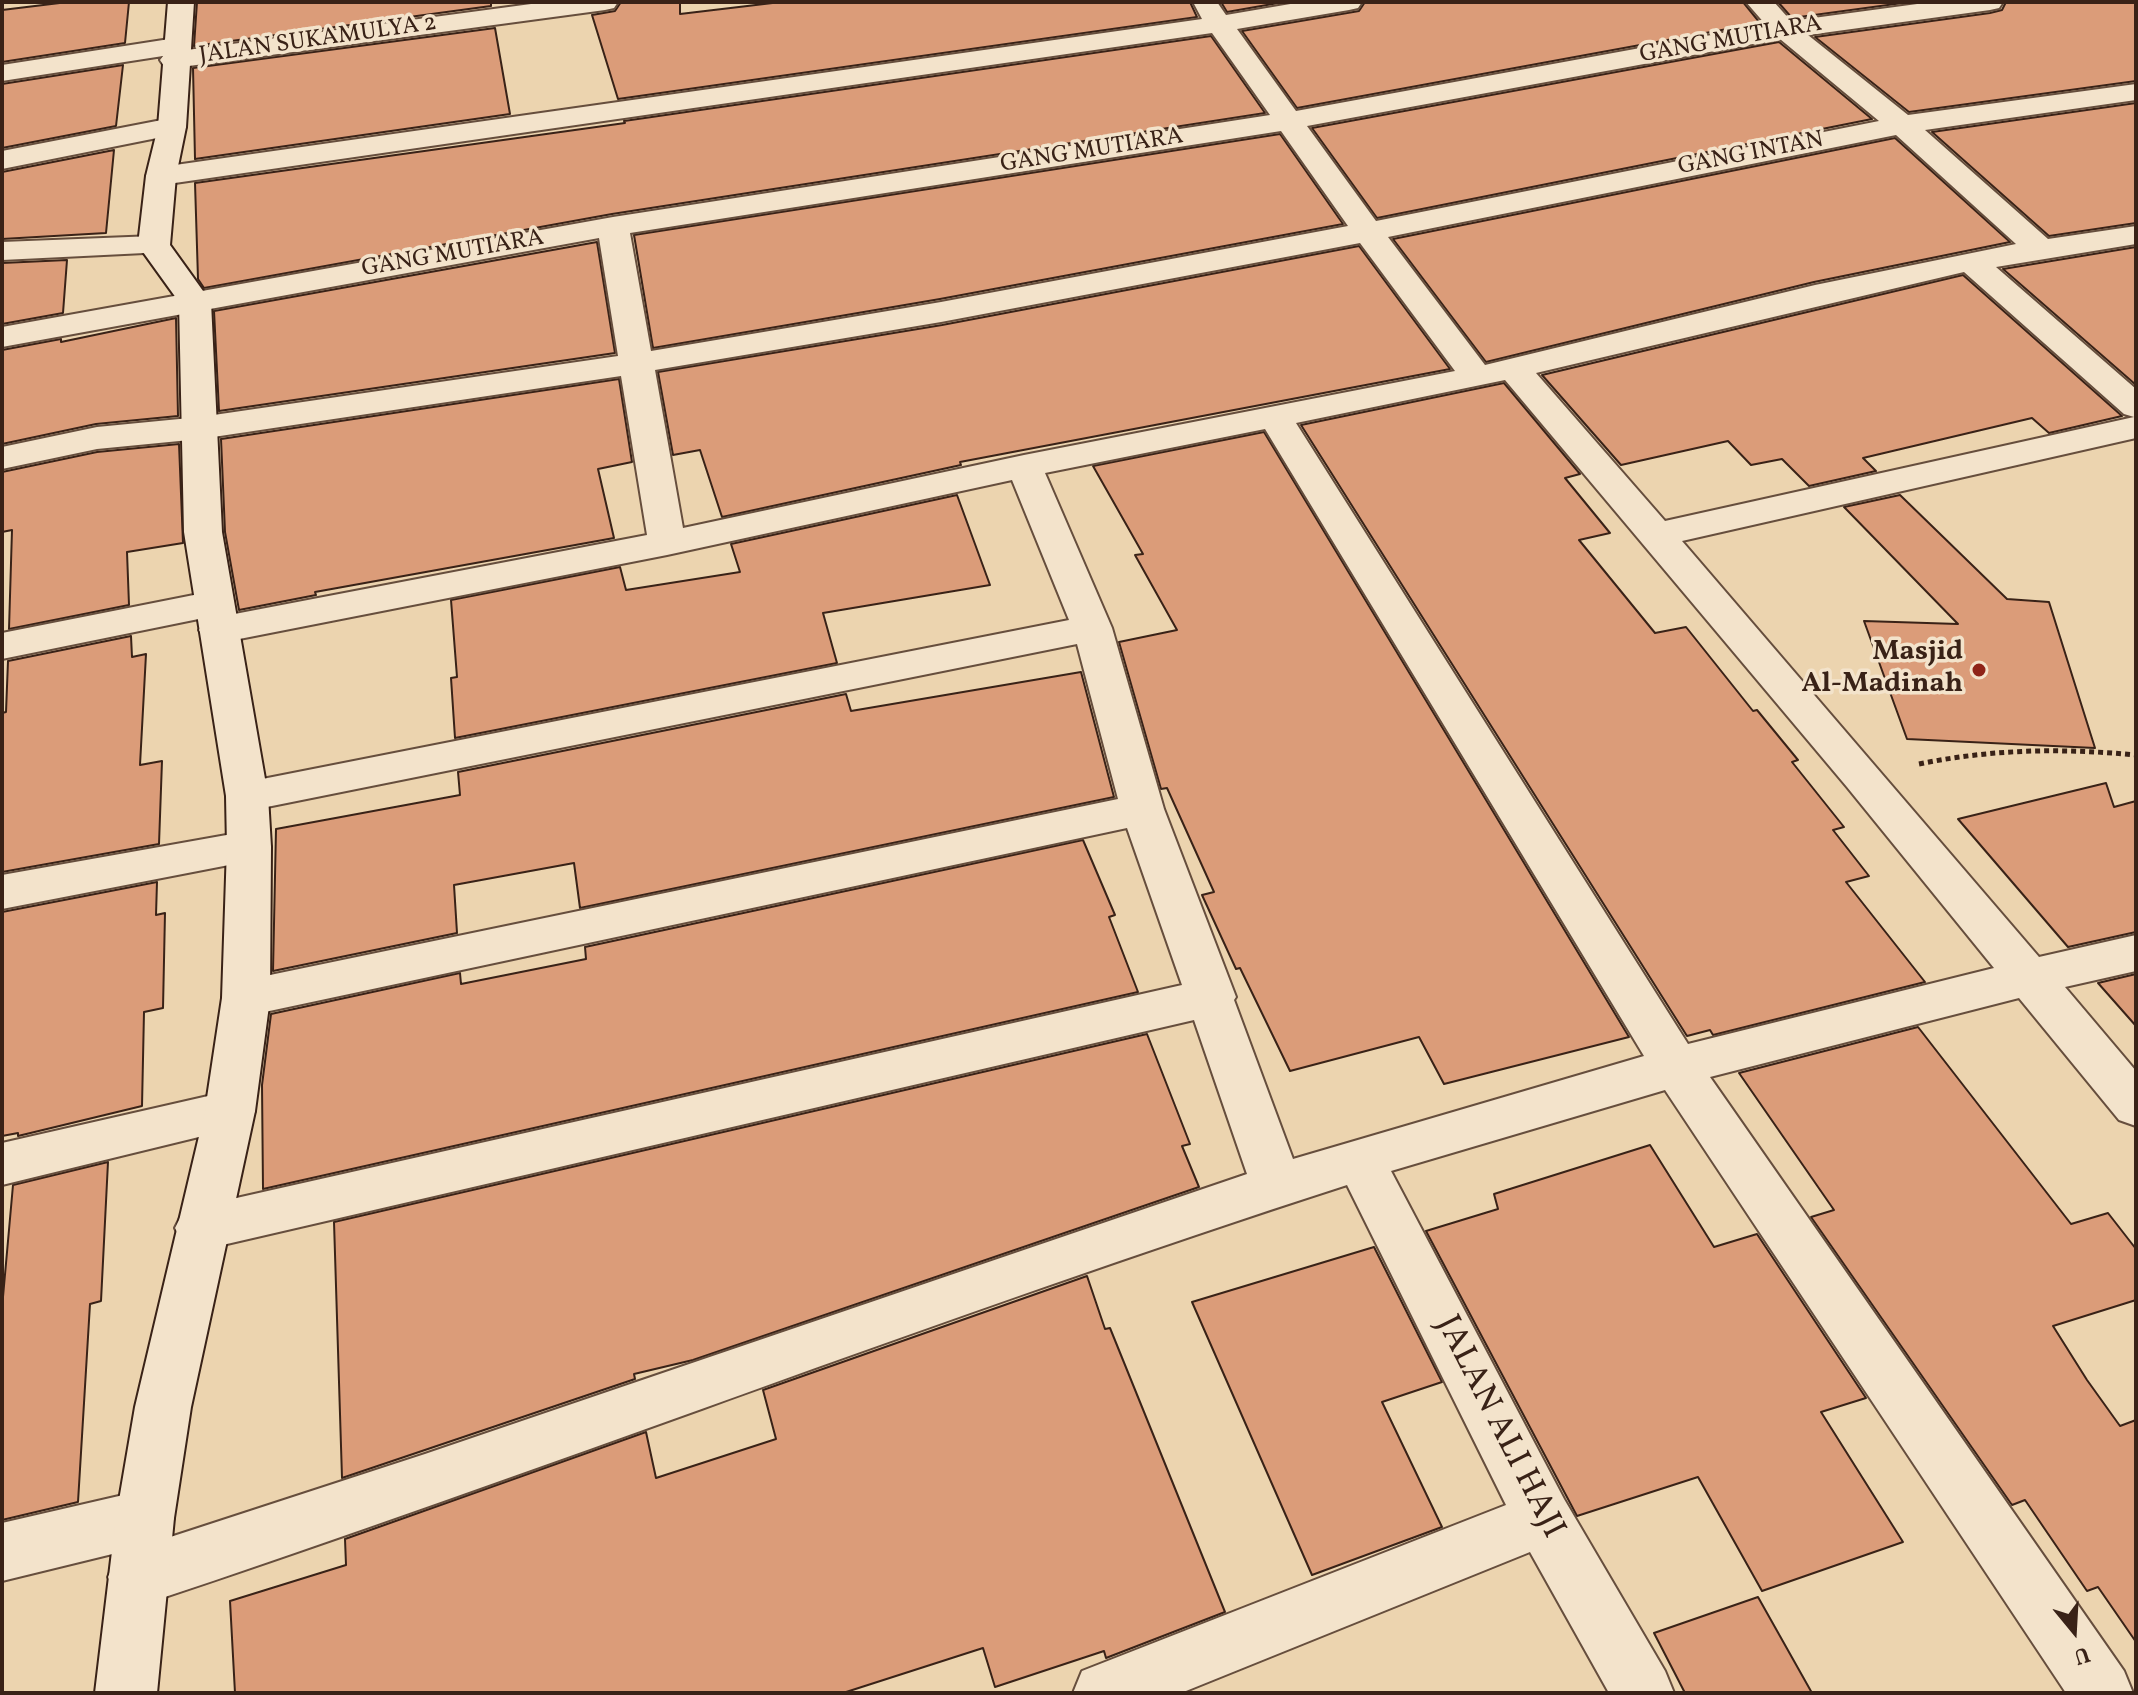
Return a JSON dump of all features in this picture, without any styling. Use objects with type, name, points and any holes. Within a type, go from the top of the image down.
[{"type":"street","points":[[126,1693],[145,1518],[163,1407],[201,1228],[230,1111],[246,998],[247,796],[203,532],[195,302],[154,245],[161,176],[172,127],[181,2]]},
{"type":"street","name":"JALAN SUKAMULYA 2","points":[[2,73],[605,2]]},
{"type":"street","points":[[161,176],[1212,13],[1349,2]]},
{"type":"street","points":[[1759,2],[1785,30],[1902,125],[2041,250]]},
{"type":"street","name":"GANG MUTIARA","points":[[2,337],[613,226],[1290,121],[1785,30],[1990,2]]},
{"type":"street","points":[[1212,13],[1368,232],[1495,373],[1656,535],[1862,776],[2136,1106]]},
{"type":"street","name":"GANG INTAN","points":[[2,458],[97,438],[200,428],[638,363],[941,312],[1368,232],[1902,125],[2136,92]]},
{"type":"street","points":[[2,160],[172,127]]},
{"type":"street","points":[[613,226],[667,543]]},
{"type":"street","points":[[2,646],[216,617],[667,543],[1024,466],[1495,373],[1815,295],[1971,261],[2136,235]]},
{"type":"street","points":[[2,251],[154,245]]},
{"type":"street","points":[[1971,261],[2136,407]]},
{"type":"street","points":[[1274,416],[1676,1067],[2102,1693]]},
{"type":"street","points":[[1656,535],[2136,427]]},
{"type":"street","points":[[1024,466],[1092,628],[1142,809],[1212,997],[1277,1186]]},
{"type":"street","points":[[247,796],[1092,628]]},
{"type":"street","points":[[246,998],[1142,809]]},
{"type":"street","points":[[2,892],[249,847]]},
{"type":"street","points":[[138,1577],[1360,1160],[1676,1067],[2029,977],[2136,953]]},
{"type":"street","points":[[201,1228],[1212,997]]},
{"type":"street","points":[[2,1164],[230,1111]]},
{"type":"street","name":"JALAN ALI HAJI","points":[[1360,1160],[1543,1519],[1643,1693]]},
{"type":"street","points":[[2,1552],[145,1518]]},
{"type":"street","points":[[1104,1693],[1543,1519]]},
{"type":"path","points":[[1862,776],[1973,752],[2051,749],[2136,755]]},
{"type":"building","points":[[68,2],[129,2],[125,43],[2,62],[2,10]]},
{"type":"building","points":[[197,2],[491,2],[491,6],[194,46]]},
{"type":"building","points":[[621,2],[680,2],[680,14],[781,2],[1190,2],[1197,17],[618,99],[592,15],[615,11]]},
{"type":"building","points":[[1221,2],[1284,2],[1227,12]]},
{"type":"building","points":[[1365,2],[1743,2],[1760,23],[1297,108],[1242,31],[1359,11]]},
{"type":"building","points":[[1778,2],[1910,2],[1792,18]]},
{"type":"building","points":[[2006,2],[2136,2],[2136,81],[1909,112],[1815,37],[1990,13],[2002,10]]},
{"type":"building","points":[[495,28],[510,114],[195,159],[193,68]]},
{"type":"building","points":[[1211,36],[1265,113],[612,214],[204,288],[198,279],[195,183]]},
{"type":"building","points":[[1779,42],[1872,119],[1377,218],[1312,128]]},
{"type":"building","points":[[123,65],[116,126],[2,148],[2,84]]},
{"type":"building","points":[[2136,103],[2136,223],[2049,236],[1932,132]]},
{"type":"building","points":[[1280,134],[1343,224],[940,299],[653,348],[634,235]]},
{"type":"building","points":[[1895,138],[2010,242],[1814,282],[1486,362],[1393,239]]},
{"type":"building","points":[[114,150],[106,233],[2,239],[2,172]]},
{"type":"building","points":[[597,242],[615,353],[219,411],[214,311]]},
{"type":"building","points":[[1359,246],[1450,369],[960,462],[961,465],[722,517],[700,450],[673,455],[658,372],[942,325]]},
{"type":"building","points":[[2136,247],[2136,385],[2003,269]]},
{"type":"building","points":[[67,260],[63,313],[2,324],[2,263]]},
{"type":"building","points":[[1963,275],[2122,416],[2049,433],[2032,418],[1863,458],[1876,471],[1809,486],[1782,459],[1751,465],[1728,441],[1621,465],[1542,375]]},
{"type":"building","points":[[176,318],[178,416],[96,424],[2,444],[2,350],[61,339],[61,342]]},
{"type":"building","points":[[619,379],[632,462],[598,469],[614,538],[315,592],[316,595],[239,610],[225,532],[221,439]]},
{"type":"building","points":[[1504,383],[1580,474],[1565,478],[1610,533],[1579,540],[1655,633],[1686,627],[1753,711],[1757,710],[1798,760],[1792,762],[1844,827],[1833,830],[1869,876],[1846,882],[1925,982],[1713,1035],[1710,1030],[1687,1036],[1301,425]]},
{"type":"building","points":[[1264,432],[1629,1037],[1444,1084],[1419,1037],[1290,1071],[1240,968],[1236,969],[1202,895],[1214,892],[1167,788],[1161,789],[1119,642],[1177,630],[1135,555],[1143,554],[1093,466]]},
{"type":"building","points":[[179,444],[183,543],[127,552],[129,605],[9,629],[12,530],[2,532],[2,472],[97,452]]},
{"type":"building","points":[[957,495],[990,585],[823,613],[837,663],[455,738],[451,678],[457,677],[451,600],[620,567],[626,590],[740,572],[731,544]]},
{"type":"building","points":[[1900,495],[2007,599],[2049,602],[2095,748],[1907,739],[1864,621],[1958,624],[1844,507]]},
{"type":"building","points":[[131,636],[132,657],[146,654],[140,765],[162,761],[159,844],[2,872],[2,713],[6,712],[8,661]]},
{"type":"building","points":[[1081,672],[1114,797],[580,908],[574,863],[454,885],[457,933],[273,971],[276,829],[460,795],[458,772],[846,694],[851,711]]},
{"type":"building","points":[[2106,783],[2114,807],[2136,801],[2136,932],[2068,947],[1958,819]]},
{"type":"building","points":[[1083,840],[1115,915],[1109,917],[1138,992],[263,1189],[262,1085],[271,1014],[460,973],[461,984],[586,959],[585,947]]},
{"type":"building","points":[[157,882],[156,915],[165,913],[163,1008],[144,1012],[142,1106],[18,1136],[18,1133],[2,1136],[2,912]]},
{"type":"building","points":[[2136,974],[2136,1026],[2098,983]]},
{"type":"building","points":[[1918,1027],[2071,1224],[2108,1213],[2136,1249],[2136,1300],[2053,1326],[2120,1426],[2136,1420],[2136,1642],[2098,1587],[2087,1591],[2025,1500],[2012,1505],[1811,1217],[1834,1210],[1739,1073]]},
{"type":"building","points":[[1147,1034],[1190,1144],[1182,1146],[1199,1187],[693,1360],[634,1374],[635,1379],[342,1478],[334,1222]]},
{"type":"building","points":[[1650,1145],[1714,1247],[1757,1234],[1866,1398],[1821,1412],[1903,1542],[1762,1591],[1698,1477],[1577,1516],[1426,1231],[1498,1209],[1494,1194]]},
{"type":"building","points":[[108,1162],[101,1301],[90,1304],[78,1502],[2,1520],[2,1308],[13,1185]]},
{"type":"building","points":[[1374,1247],[1442,1382],[1382,1402],[1442,1527],[1312,1575],[1192,1302]]},
{"type":"building","points":[[1087,1276],[1105,1329],[1110,1328],[1225,1612],[1106,1658],[1104,1651],[995,1687],[983,1648],[843,1693],[235,1693],[230,1601],[346,1565],[345,1539],[646,1432],[656,1478],[776,1439],[763,1390]]},
{"type":"building","points":[[1758,1597],[1812,1693],[1685,1693],[1654,1633]]},
{"type":"place","name":"Masjid Al-Madinah","points":[[1979,670]]}]
